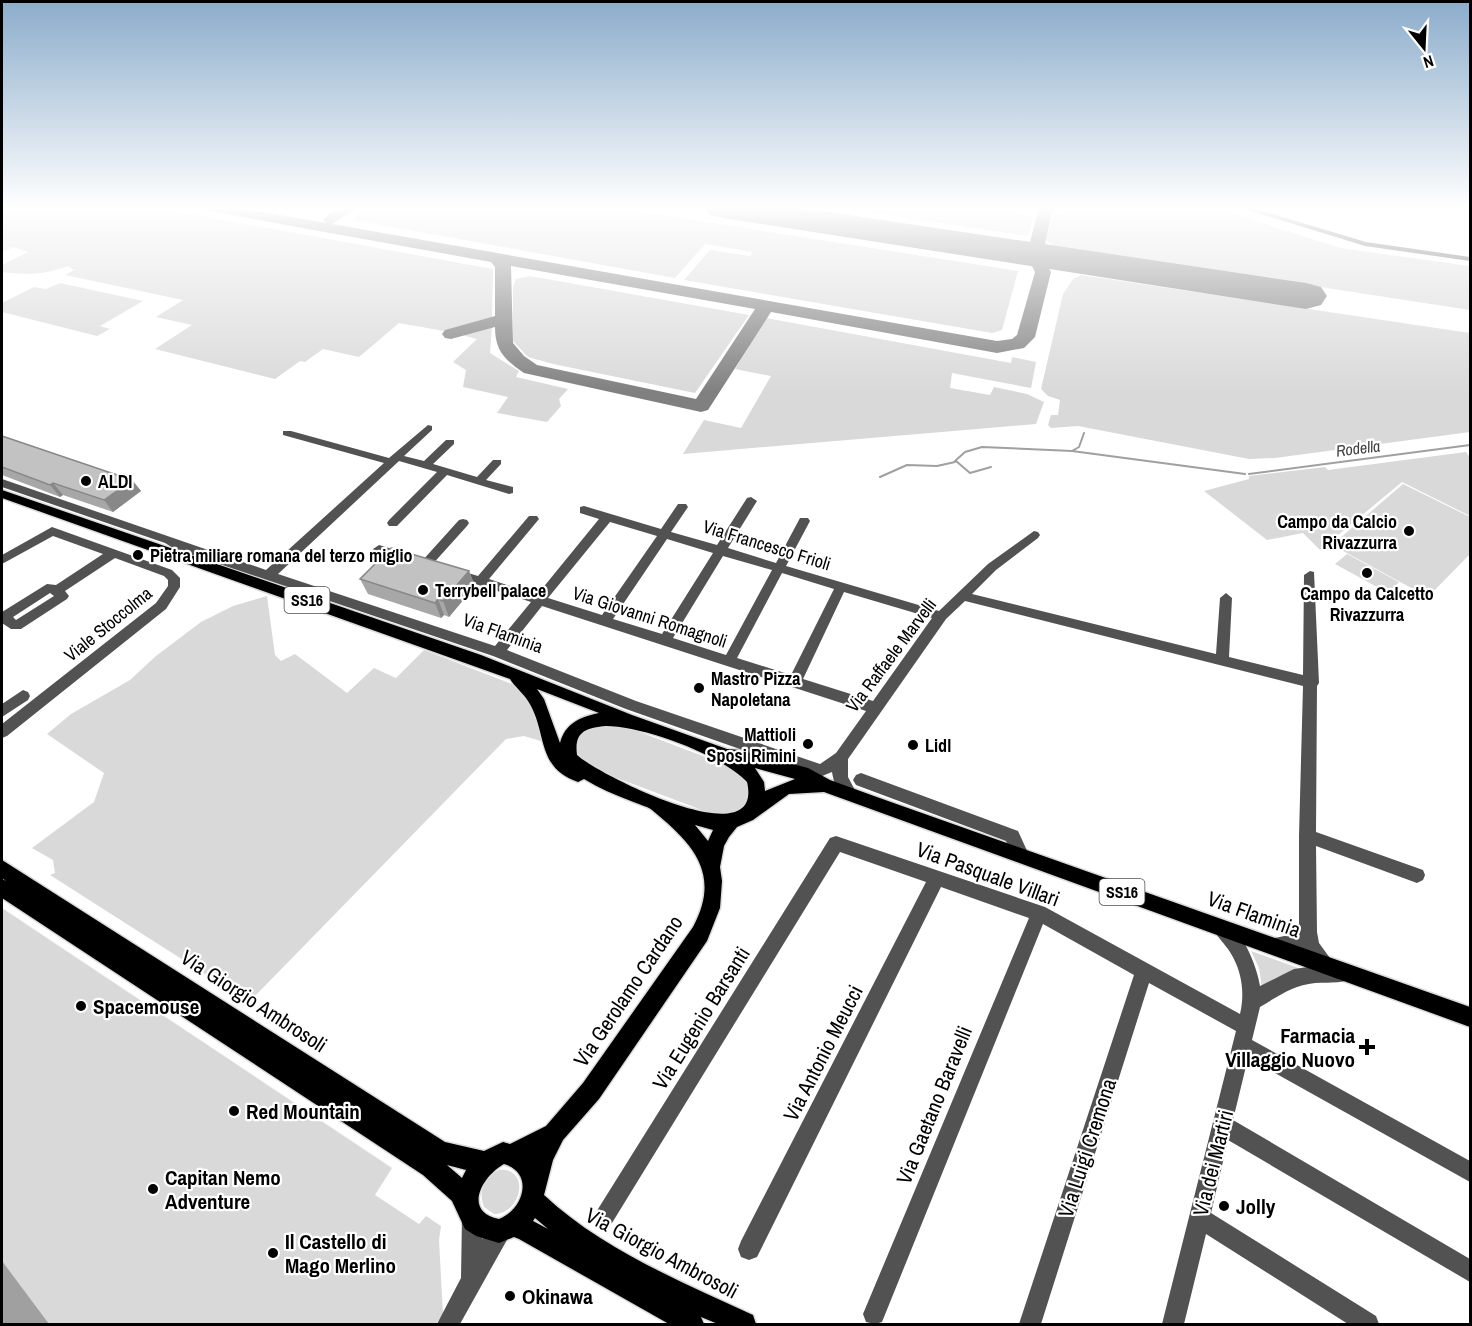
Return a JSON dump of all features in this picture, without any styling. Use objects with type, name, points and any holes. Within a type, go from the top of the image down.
[{"type":"main road","name":"Via Flaminia","points":[[2,494],[142,538],[507,671],[622,716],[627,720]]},
{"type":"main road","name":"Via Flaminia","points":[[507,671],[536,699],[558,762],[578,775],[605,782],[707,821],[739,819],[766,800],[815,775]]},
{"type":"main road","name":"Via Flaminia","points":[[605,782],[573,763],[568,752],[569,739],[577,728],[589,720],[603,717],[627,720],[728,756],[815,775],[849,794],[1470,1017]]},
{"type":"main road","name":"Via Flaminia","points":[[728,756],[749,771],[756,782],[757,796],[739,819]]},
{"type":"main road","name":"Via Gerolamo Cardano","points":[[649,800],[691,832],[705,850],[712,867]]},
{"type":"main road","name":"Via Gerolamo Cardano","points":[[533,1190],[543,1156],[555,1132],[591,1091],[710,915],[714,886],[713,846],[719,834],[739,819]]},
{"type":"main road","name":"Via Giorgio Ambrosoli","points":[[2,868],[425,1143],[454,1157],[485,1162]]},
{"type":"main road","points":[[2,888],[377,1134],[445,1176],[459,1190],[478,1225],[487,1229],[508,1227],[526,1230],[613,1282],[692,1324]]},
{"type":"main road","name":"Via Gerolamo Cardano","points":[[512,1154],[533,1146],[555,1132]]},
{"type":"main road","points":[[470,1210],[471,1181],[485,1162],[503,1154],[512,1154],[527,1162],[533,1190],[526,1213],[508,1227]]},
{"type":"main road","name":"Via Giorgio Ambrosoli","points":[[533,1190],[549,1217],[570,1233],[635,1270],[744,1324]]},
{"type":"street","points":[[269,575],[428,428]]},
{"type":"street","points":[[287,433],[394,460],[426,465],[509,490]]},
{"type":"street","points":[[426,465],[450,442]]},
{"type":"street","points":[[479,481],[497,462]]},
{"type":"street","points":[[393,523],[446,471]]},
{"type":"street","name":"Via Flaminia","points":[[2,483],[142,538],[169,540],[179,546],[498,652],[631,705],[714,733],[815,775]]},
{"type":"street","points":[[665,640],[751,501]]},
{"type":"street","points":[[605,621],[682,507]]},
{"type":"street","name":"Via Francesco Frioli","points":[[584,510],[941,616]]},
{"type":"street","points":[[507,671],[498,652],[607,516]]},
{"type":"street","points":[[480,581],[533,519]]},
{"type":"street","points":[[729,661],[804,521]]},
{"type":"street","points":[[426,564],[463,523]]},
{"type":"street","name":"Viale Stoccolma","points":[[2,560],[52,531],[168,573],[174,578],[174,587],[169,597],[2,732]]},
{"type":"street","name":"Via Raffaele Marvelli","points":[[815,775],[841,757],[941,616],[992,567],[1034,535]]},
{"type":"street","name":"Via Giovanni Romagnoli","points":[[379,549],[876,708]]},
{"type":"street","points":[[56,591],[114,553]]},
{"type":"street","points":[[1310,575],[1312,682],[1307,836],[1308,932],[1311,947],[1327,966]]},
{"type":"street","points":[[795,682],[841,586]]},
{"type":"street","points":[[963,596],[1312,682]]},
{"type":"street","points":[[1222,660],[1226,598]]},
{"type":"street","points":[[2,711],[23,696]]},
{"type":"street","points":[[841,757],[838,772],[849,794]]},
{"type":"street","points":[[861,780],[1012,836],[1021,855]]},
{"type":"street","points":[[1307,836],[1417,875]]},
{"type":"street","name":"Via Pasquale Villari","points":[[836,843],[1039,913],[1144,971],[1244,1036],[1470,1172]]},
{"type":"street","name":"Via Eugenio Barsanti","points":[[605,1216],[836,843]]},
{"type":"street","name":"Via Antonio Meucci","points":[[749,1249],[937,878]]},
{"type":"street","name":"Via Gaetano Baravelli","points":[[874,1314],[1039,913]]},
{"type":"street","name":"Via dei Martiri","points":[[1173,1324],[1252,1002],[1248,966],[1235,942],[1222,928]]},
{"type":"street","points":[[1269,945],[1291,944],[1303,938],[1308,932]]},
{"type":"street","name":"Via Luigi Cremona","points":[[1030,1324],[1144,971]]},
{"type":"street","points":[[1252,1002],[1290,978],[1310,975],[1352,975]]},
{"type":"street","points":[[1222,1125],[1470,1271]]},
{"type":"street","points":[[470,1210],[470,1283]]},
{"type":"street","points":[[1199,1218],[1368,1324]]},
{"type":"street","points":[[448,1324],[462,1304],[488,1247],[508,1227]]},
{"type":"shaded area","points":[[2,269],[58,269],[35,274],[2,272]]},
{"type":"shaded area","points":[[72,269],[492,269],[492,317],[444,331],[399,323],[359,357],[323,349],[305,362],[300,361],[275,379],[155,349],[192,325],[156,317],[183,300],[65,275],[74,270]]},
{"type":"shaded area","points":[[625,269],[683,269],[675,278]]},
{"type":"shaded area","points":[[694,269],[1005,269],[1018,271],[1002,330],[992,333],[684,280]]},
{"type":"shaded area","points":[[1203,269],[1470,269],[1470,310]]},
{"type":"shaded area","points":[[1081,275],[1470,333],[1470,432],[1275,458],[1249,459],[1078,426],[1051,428],[1048,425],[1051,415],[1058,415],[1060,400],[1048,396],[1041,389],[1063,294],[1073,279]]},
{"type":"shaded area","points":[[530,276],[749,315],[695,393],[528,357],[513,341],[513,287],[516,279]]},
{"type":"shaded area","points":[[60,283],[143,301],[100,326],[110,329],[97,336],[2,312],[2,303],[34,287],[46,289]]},
{"type":"shaded area","points":[[766,318],[1011,363],[1012,357],[1036,362],[1031,388],[952,373],[950,388],[990,395],[994,387],[1027,394],[1044,402],[1036,424],[683,454],[704,420],[741,428],[771,376],[735,369]]},
{"type":"shaded area","points":[[492,326],[490,353],[519,371],[516,377],[568,389],[559,399],[561,406],[547,422],[497,413],[508,397],[463,387],[466,370],[453,362],[477,339],[462,335]]},
{"type":"shaded area","points":[[1466,452],[1470,458],[1470,516],[1402,482],[1320,550],[1303,533],[1267,540],[1204,491],[1249,479],[1249,476],[1325,467],[1328,470]]},
{"type":"shaded area","name":"Campo da Calcio Rivazzurra","points":[[1403,484],[1470,517],[1470,554],[1428,597],[1332,545]]},
{"type":"shaded area","name":"Campo da Calcetto Rivazzurra","points":[[1347,554],[1399,582],[1388,593],[1335,564]]},
{"type":"shaded area","points":[[267,596],[275,655],[281,661],[295,654],[347,693],[374,668],[396,678],[424,650],[517,686],[531,703],[544,742],[524,736],[506,739],[249,1002],[50,875],[55,873],[53,860],[32,848],[94,802],[104,773],[47,734],[71,714],[130,680],[156,656],[201,622],[233,606]]},
{"type":"shaded area","points":[[616,723],[737,769],[750,783],[748,803],[736,813],[715,815],[588,767],[579,761],[574,746],[584,728]]},
{"type":"shaded area","points":[[2,908],[392,1168],[375,1195],[419,1224],[426,1216],[441,1226],[439,1240],[443,1314],[436,1324],[2,1324]]},
{"type":"shaded area","points":[[1251,951],[1301,969],[1275,978],[1262,988],[1259,968]]},
{"type":"shaded area","points":[[499,1170],[509,1171],[516,1176],[519,1191],[511,1207],[504,1212],[494,1214],[484,1207],[482,1191],[489,1177]]},
{"type":"shaded area","points":[[2,1261],[49,1324],[2,1324]]},
{"type":"building","points":[[2,436],[132,480],[104,500],[53,483],[50,485],[2,467]]},
{"type":"building","points":[[391,548],[469,571],[443,601],[438,599],[435,603],[360,579]]},
{"type":"waterway","name":"Rodella","points":[[1072,451],[1079,447],[1084,433]]},
{"type":"waterway","name":"Rodella","points":[[1249,474],[1470,445]]},
{"type":"waterway","name":"Rodella","points":[[955,461],[965,452],[982,447],[1072,451]]},
{"type":"waterway","name":"Rodella","points":[[1072,451],[1245,474]]},
{"type":"waterway","name":"Rodella","points":[[956,461],[970,473],[991,467]]},
{"type":"waterway","name":"Rodella","points":[[880,477],[907,465],[937,466],[955,462]]},
{"type":"taxiway","points":[[503,269],[504,344],[517,360],[531,369],[701,406],[763,310]]},
{"type":"taxiway","points":[[557,269],[997,347],[1017,344],[1026,337],[1043,272],[1042,269]]},
{"type":"taxiway","points":[[451,334],[503,319]]},
{"type":"runway","points":[[1128,269],[1306,296]]},
{"type":"place","name":"ALDI","points":[[86,481]]},
{"type":"place","name":"Campo da Calcio Rivazzurra","points":[[1409,531]]},
{"type":"place","name":"Pietra miliare romana del terzo miglio","points":[[138,555]]},
{"type":"place","name":"Campo da Calcetto Rivazzurra","points":[[1367,573]]},
{"type":"place","name":"Terrybell palace","points":[[423,590]]},
{"type":"place","name":"Mastro Pizza Napoletana","points":[[699,688]]},
{"type":"place","name":"Mattioli Sposi Rimini","points":[[808,744]]},
{"type":"place","name":"Lidl","points":[[913,745]]},
{"type":"place","name":"Spacemouse","points":[[81,1006]]},
{"type":"place","name":"Farmacia Villaggio Nuovo","points":[[1367,1047]]},
{"type":"place","name":"Red Mountain","points":[[234,1111]]},
{"type":"place","name":"Capitan Nemo Adventure","points":[[153,1189]]},
{"type":"place","name":"Jolly","points":[[1224,1206]]},
{"type":"place","name":"Il Castello di Mago Merlino","points":[[273,1253]]},
{"type":"place","name":"Okinawa","points":[[510,1296]]}]
